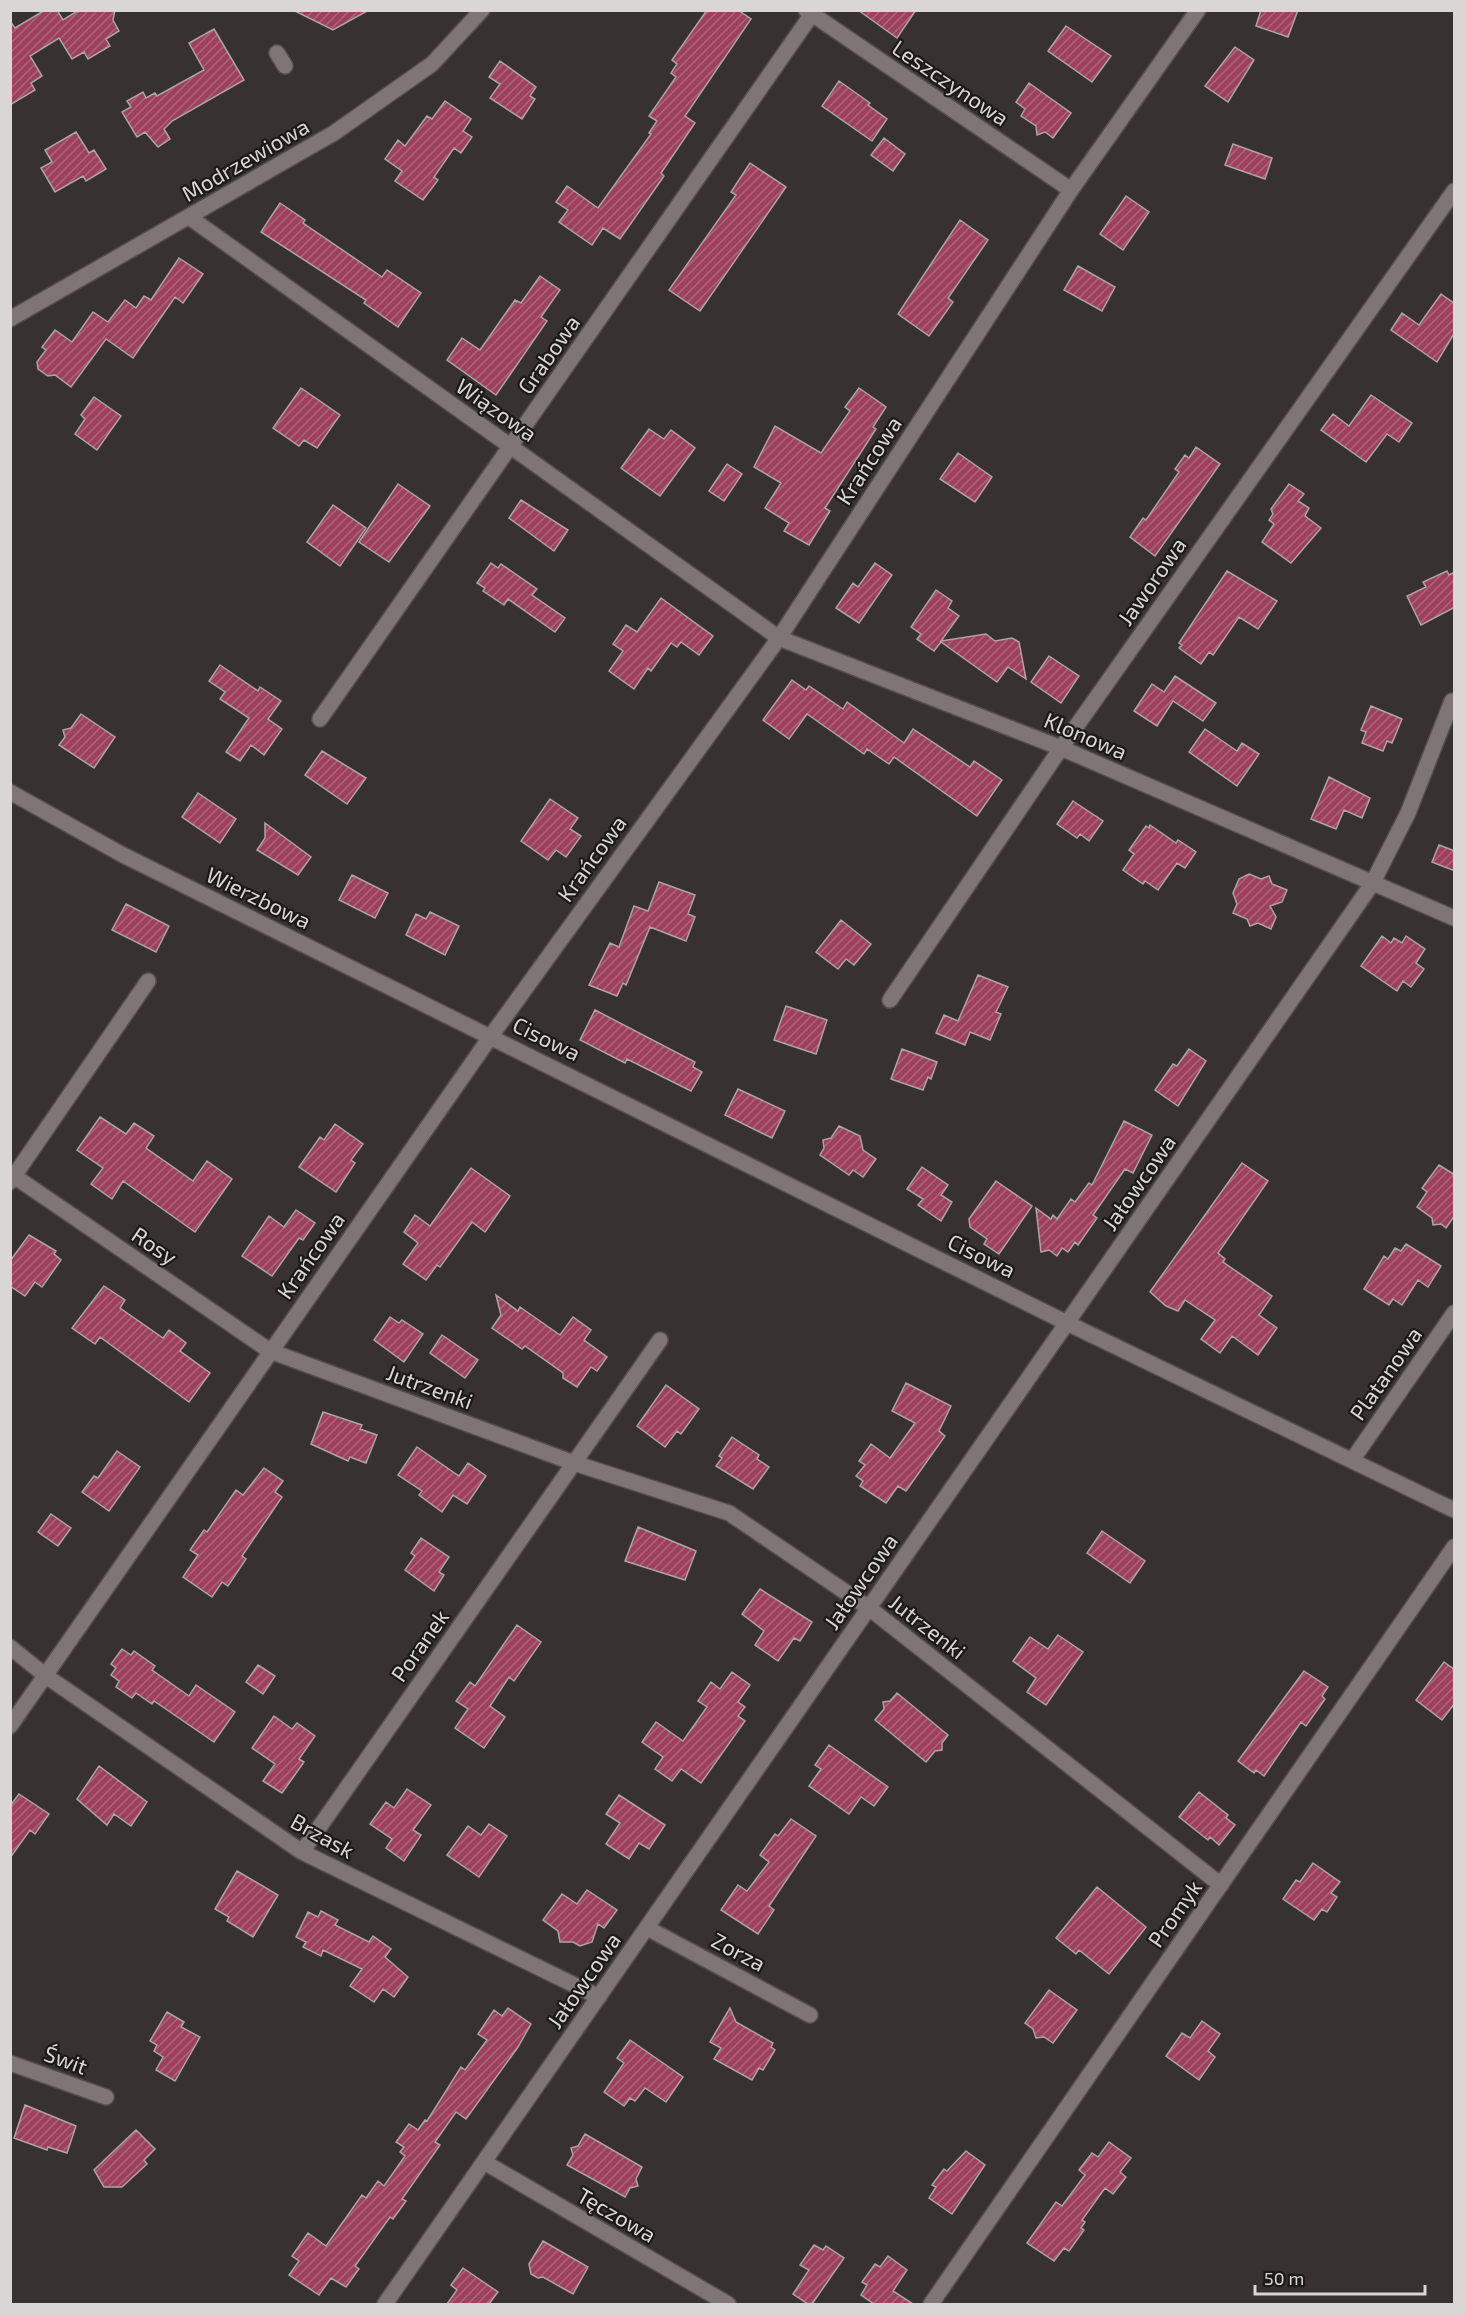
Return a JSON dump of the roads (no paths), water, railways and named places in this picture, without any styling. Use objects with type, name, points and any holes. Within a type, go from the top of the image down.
[{"type":"street","name":"Modrzewiowa","points":[[10,319],[334,133],[406,85],[432,64],[482,10]]},
{"type":"street","name":"Krańcowa","points":[[10,1726],[491,1036],[779,638],[1071,190],[1198,10]]},
{"type":"street","name":"Leszczynowa","points":[[809,12],[1071,190]]},
{"type":"street","name":"Grabowa","points":[[320,719],[511,447],[809,12]]},
{"type":"street","name":"Jaworowa","points":[[890,1000],[1060,748],[1455,191]]},
{"type":"street","name":"Wiązowa","points":[[189,218],[779,638]]},
{"type":"street","name":"Klonowa","points":[[779,638],[1060,748],[1455,918]]},
{"type":"street","points":[[1372,884],[1408,813],[1452,701]]},
{"type":"street","name":"Wierzbowa","points":[[10,792],[121,854],[491,1036]]},
{"type":"street","name":"Jałowcowa","points":[[385,2304],[1372,884]]},
{"type":"street","name":"Rosy","points":[[148,981],[12,1179],[270,1351]]},
{"type":"street","name":"Cisowa","points":[[491,1036],[1067,1323],[1455,1510]]},
{"type":"street","name":"Platanowa","points":[[1353,1459],[1455,1313]]},
{"type":"street","points":[[574,1463],[660,1340]]},
{"type":"street","name":"Jutrzenki","points":[[270,1351],[574,1463],[729,1513],[869,1608],[1221,1885]]},
{"type":"street","name":"Poranek","points":[[302,1852],[574,1463]]},
{"type":"street","name":"Promyk","points":[[931,2304],[1455,1547]]},
{"type":"street","name":"Brzask","points":[[10,1647],[46,1676],[302,1852],[599,1997]]},
{"type":"street","name":"Zorza","points":[[647,1928],[810,2015]]},
{"type":"street","name":"Świt","points":[[10,2062],[106,2097]]},
{"type":"street","name":"Tęczowa","points":[[484,2162],[728,2304]]}]
